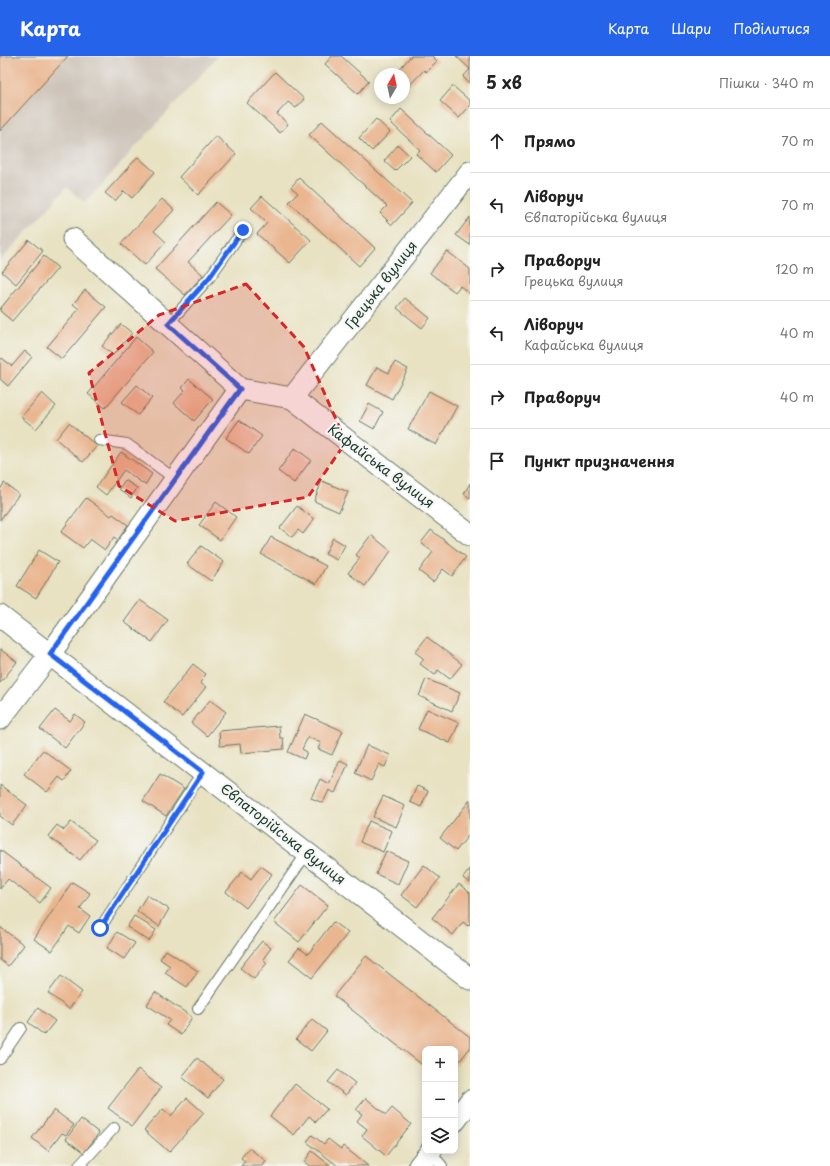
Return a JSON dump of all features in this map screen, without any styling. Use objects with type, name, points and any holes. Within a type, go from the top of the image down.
[{"type":"street","name":"Грецька вулиця","points":[[292,398],[470,172]]},
{"type":"street","points":[[73,239],[240,389],[292,398]]},
{"type":"street","points":[[0,719],[50,654],[240,389]]},
{"type":"street","name":"Кафайська вулиця","points":[[292,398],[470,535]]},
{"type":"street","name":"Євпаторійська вулиця","points":[[0,616],[470,979]]},
{"type":"street","points":[[457,1118],[470,1102]]},
{"type":"lane","points":[[168,324],[209,278],[243,230]]},
{"type":"lane","points":[[99,440],[126,444],[175,479]]},
{"type":"lane","points":[[100,928],[203,772]]},
{"type":"lane","points":[[198,1009],[307,853]]},
{"type":"lane","points":[[0,1059],[20,1028]]},
{"type":"lane","points":[[79,1166],[114,1128]]},
{"type":"highlighted area","points":[[246,284],[304,347],[346,442],[308,497],[175,521],[119,486],[89,373],[159,315]]},
{"type":"shaded area","points":[[0,56],[218,56],[85,203],[67,187],[0,261]]},
{"type":"building","points":[[0,56],[68,56],[0,131]]},
{"type":"building","points":[[332,56],[341,56],[369,81],[358,94],[325,64]]},
{"type":"building","points":[[411,56],[432,56],[437,61],[426,72],[424,70],[410,85],[410,68],[400,68]]},
{"type":"building","points":[[456,56],[470,56],[470,69]]},
{"type":"building","points":[[470,69],[470,84],[463,77]]},
{"type":"building","points":[[275,72],[304,99],[296,108],[288,102],[277,114],[288,124],[280,133],[247,103]]},
{"type":"building","points":[[453,86],[470,101],[470,106],[459,118],[440,101]]},
{"type":"building","points":[[401,109],[451,155],[436,172],[416,154],[420,150],[390,122]]},
{"type":"building","points":[[376,119],[390,132],[372,151],[359,138]]},
{"type":"building","points":[[322,121],[412,203],[392,225],[380,213],[387,206],[309,135]]},
{"type":"building","points":[[216,136],[236,154],[198,195],[179,177]]},
{"type":"building","points":[[398,145],[410,156],[395,171],[384,161]]},
{"type":"building","points":[[138,157],[155,172],[132,198],[124,191],[115,201],[105,193]]},
{"type":"building","points":[[299,178],[375,248],[359,266],[289,202],[298,193],[291,187]]},
{"type":"building","points":[[262,196],[311,240],[290,263],[257,234],[267,223],[251,208]]},
{"type":"building","points":[[162,199],[174,210],[154,231],[166,242],[145,265],[121,244]]},
{"type":"building","points":[[216,202],[231,215],[188,262],[203,275],[185,295],[155,269]]},
{"type":"building","points":[[470,217],[470,245],[456,235]]},
{"type":"building","points":[[29,240],[43,251],[16,284],[2,272]]},
{"type":"building","points":[[447,251],[470,269],[470,294],[460,286],[455,292],[430,273]]},
{"type":"building","points":[[44,256],[58,268],[12,321],[0,311],[0,309]]},
{"type":"building","points":[[85,290],[106,307],[62,359],[47,347],[79,309],[73,304]]},
{"type":"building","points":[[405,298],[430,318],[422,328],[397,308]]},
{"type":"building","points":[[121,324],[132,333],[113,355],[102,346]]},
{"type":"building","points":[[136,337],[153,352],[105,408],[88,394]]},
{"type":"building","points":[[25,351],[32,357],[8,386],[0,379],[0,361],[2,358],[12,366]]},
{"type":"building","points":[[395,362],[408,369],[392,399],[367,385],[377,367],[389,373]]},
{"type":"building","points":[[189,379],[213,399],[194,421],[174,403],[185,390],[182,388]]},
{"type":"building","points":[[137,385],[152,398],[138,415],[122,402]]},
{"type":"building","points":[[429,391],[457,406],[436,445],[408,429]]},
{"type":"building","points":[[42,393],[56,406],[36,429],[21,417]]},
{"type":"building","points":[[369,404],[383,412],[374,429],[360,421]]},
{"type":"building","points":[[239,420],[262,436],[249,454],[226,438]]},
{"type":"building","points":[[69,423],[97,446],[83,462],[56,439]]},
{"type":"building","points":[[295,448],[311,460],[294,483],[278,471]]},
{"type":"building","points":[[121,452],[152,474],[145,485],[124,470],[106,495],[96,487]]},
{"type":"building","points":[[125,480],[137,488],[131,498],[119,489]]},
{"type":"building","points":[[322,481],[348,492],[339,512],[314,501]]},
{"type":"building","points":[[4,483],[19,494],[0,520],[0,490]]},
{"type":"building","points":[[470,483],[470,498],[464,494]]},
{"type":"building","points":[[86,498],[111,516],[113,514],[128,525],[118,540],[114,537],[105,550],[90,539],[83,548],[61,532]]},
{"type":"building","points":[[216,502],[236,517],[220,540],[199,525]]},
{"type":"building","points":[[297,506],[314,519],[303,534],[298,530],[292,537],[280,528]]},
{"type":"building","points":[[431,530],[466,557],[452,576],[443,569],[433,582],[419,571],[433,552],[421,543]]},
{"type":"building","points":[[371,535],[391,551],[365,586],[348,573],[360,558],[356,555]]},
{"type":"building","points":[[271,537],[326,566],[316,584],[261,554]]},
{"type":"building","points":[[333,538],[345,545],[337,560],[325,554]]},
{"type":"building","points":[[201,546],[224,562],[211,581],[187,564]]},
{"type":"building","points":[[39,550],[58,562],[36,598],[17,586]]},
{"type":"building","points":[[140,600],[168,620],[152,642],[124,622]]},
{"type":"building","points":[[427,637],[462,664],[450,679],[438,670],[435,675],[420,664],[424,659],[415,652]]},
{"type":"building","points":[[0,649],[17,662],[0,683]]},
{"type":"building","points":[[193,664],[206,674],[200,683],[206,687],[182,717],[163,702]]},
{"type":"building","points":[[426,679],[460,693],[452,711],[419,696]]},
{"type":"building","points":[[210,700],[226,712],[207,736],[191,723]]},
{"type":"building","points":[[427,709],[459,723],[450,743],[418,729]]},
{"type":"building","points":[[55,710],[70,721],[75,714],[85,722],[65,748],[40,729]]},
{"type":"building","points":[[305,714],[343,731],[332,755],[318,749],[321,743],[308,737],[302,749],[307,752],[304,759],[288,752]]},
{"type":"building","points":[[279,726],[280,738],[283,738],[284,749],[241,753],[240,744],[220,746],[219,731]]},
{"type":"building","points":[[367,745],[390,755],[385,767],[379,764],[371,781],[355,773]]},
{"type":"building","points":[[43,750],[71,771],[64,781],[59,777],[47,792],[24,774]]},
{"type":"building","points":[[340,760],[348,764],[335,793],[329,790],[323,803],[311,798],[320,779],[329,784]]},
{"type":"building","points":[[160,774],[184,789],[166,816],[143,801]]},
{"type":"building","points":[[0,785],[27,805],[12,825],[0,816]]},
{"type":"building","points":[[417,786],[428,791],[421,807],[410,802]]},
{"type":"building","points":[[383,796],[405,806],[396,827],[373,817]]},
{"type":"building","points":[[470,800],[470,833],[456,851],[440,838]]},
{"type":"building","points":[[369,821],[392,831],[383,852],[360,842]]},
{"type":"building","points":[[71,822],[96,840],[80,860],[48,836],[57,825],[64,830]]},
{"type":"building","points":[[0,850],[51,888],[40,903],[8,879],[0,889]]},
{"type":"building","points":[[386,851],[408,861],[398,884],[376,874]]},
{"type":"building","points":[[424,865],[440,878],[417,907],[401,895]]},
{"type":"building","points":[[261,866],[272,874],[246,908],[226,892],[242,872],[251,879]]},
{"type":"building","points":[[470,869],[470,883],[463,878]]},
{"type":"building","points":[[72,882],[90,893],[80,909],[90,916],[79,933],[69,926],[52,951],[34,939]]},
{"type":"building","points":[[459,884],[470,893],[470,924],[468,926],[463,922],[453,935],[432,918]]},
{"type":"building","points":[[302,885],[328,905],[299,942],[274,922]]},
{"type":"building","points":[[147,895],[169,909],[159,926],[137,911]]},
{"type":"building","points":[[134,916],[156,930],[149,941],[127,927]]},
{"type":"building","points":[[333,922],[348,933],[312,978],[289,960],[299,948],[308,954]]},
{"type":"building","points":[[0,927],[24,945],[8,966],[0,960]]},
{"type":"building","points":[[117,932],[135,943],[124,959],[107,948]]},
{"type":"building","points":[[262,941],[271,948],[263,959],[267,963],[254,979],[240,968]]},
{"type":"building","points":[[166,950],[198,971],[187,987],[165,973],[170,966],[160,959]]},
{"type":"building","points":[[366,956],[470,1037],[470,1048],[458,1063],[458,1046],[422,1046],[422,1065],[334,996]]},
{"type":"building","points":[[61,976],[82,992],[69,1009],[48,993]]},
{"type":"building","points":[[155,992],[192,1017],[181,1035],[166,1025],[170,1020],[147,1005]]},
{"type":"building","points":[[38,1008],[55,1021],[44,1035],[28,1022]]},
{"type":"building","points":[[312,1019],[327,1031],[311,1051],[296,1039]]},
{"type":"building","points":[[197,1058],[223,1079],[208,1098],[182,1077]]},
{"type":"building","points":[[138,1069],[161,1088],[132,1126],[108,1108]]},
{"type":"building","points":[[338,1070],[355,1083],[346,1095],[328,1082]]},
{"type":"building","points":[[295,1084],[327,1109],[316,1122],[309,1116],[294,1135],[270,1116]]},
{"type":"building","points":[[187,1098],[204,1113],[169,1152],[144,1130],[163,1109],[171,1116]]},
{"type":"building","points":[[366,1098],[386,1115],[392,1108],[411,1124],[386,1156],[362,1136],[367,1129],[357,1121],[362,1114],[356,1110]]},
{"type":"building","points":[[54,1110],[74,1125],[66,1135],[62,1133],[48,1151],[32,1138]]},
{"type":"building","points":[[81,1119],[99,1133],[84,1153],[66,1139]]},
{"type":"building","points":[[312,1135],[324,1144],[328,1139],[341,1149],[343,1146],[368,1166],[338,1166],[307,1142]]},
{"type":"building","points":[[249,1148],[266,1161],[263,1166],[241,1166],[245,1161],[241,1158]]},
{"type":"building","points":[[312,1151],[331,1166],[310,1166],[304,1162]]},
{"type":"route","points":[[100,928],[203,772],[50,654],[240,389],[168,324],[209,278],[243,230]]}]
